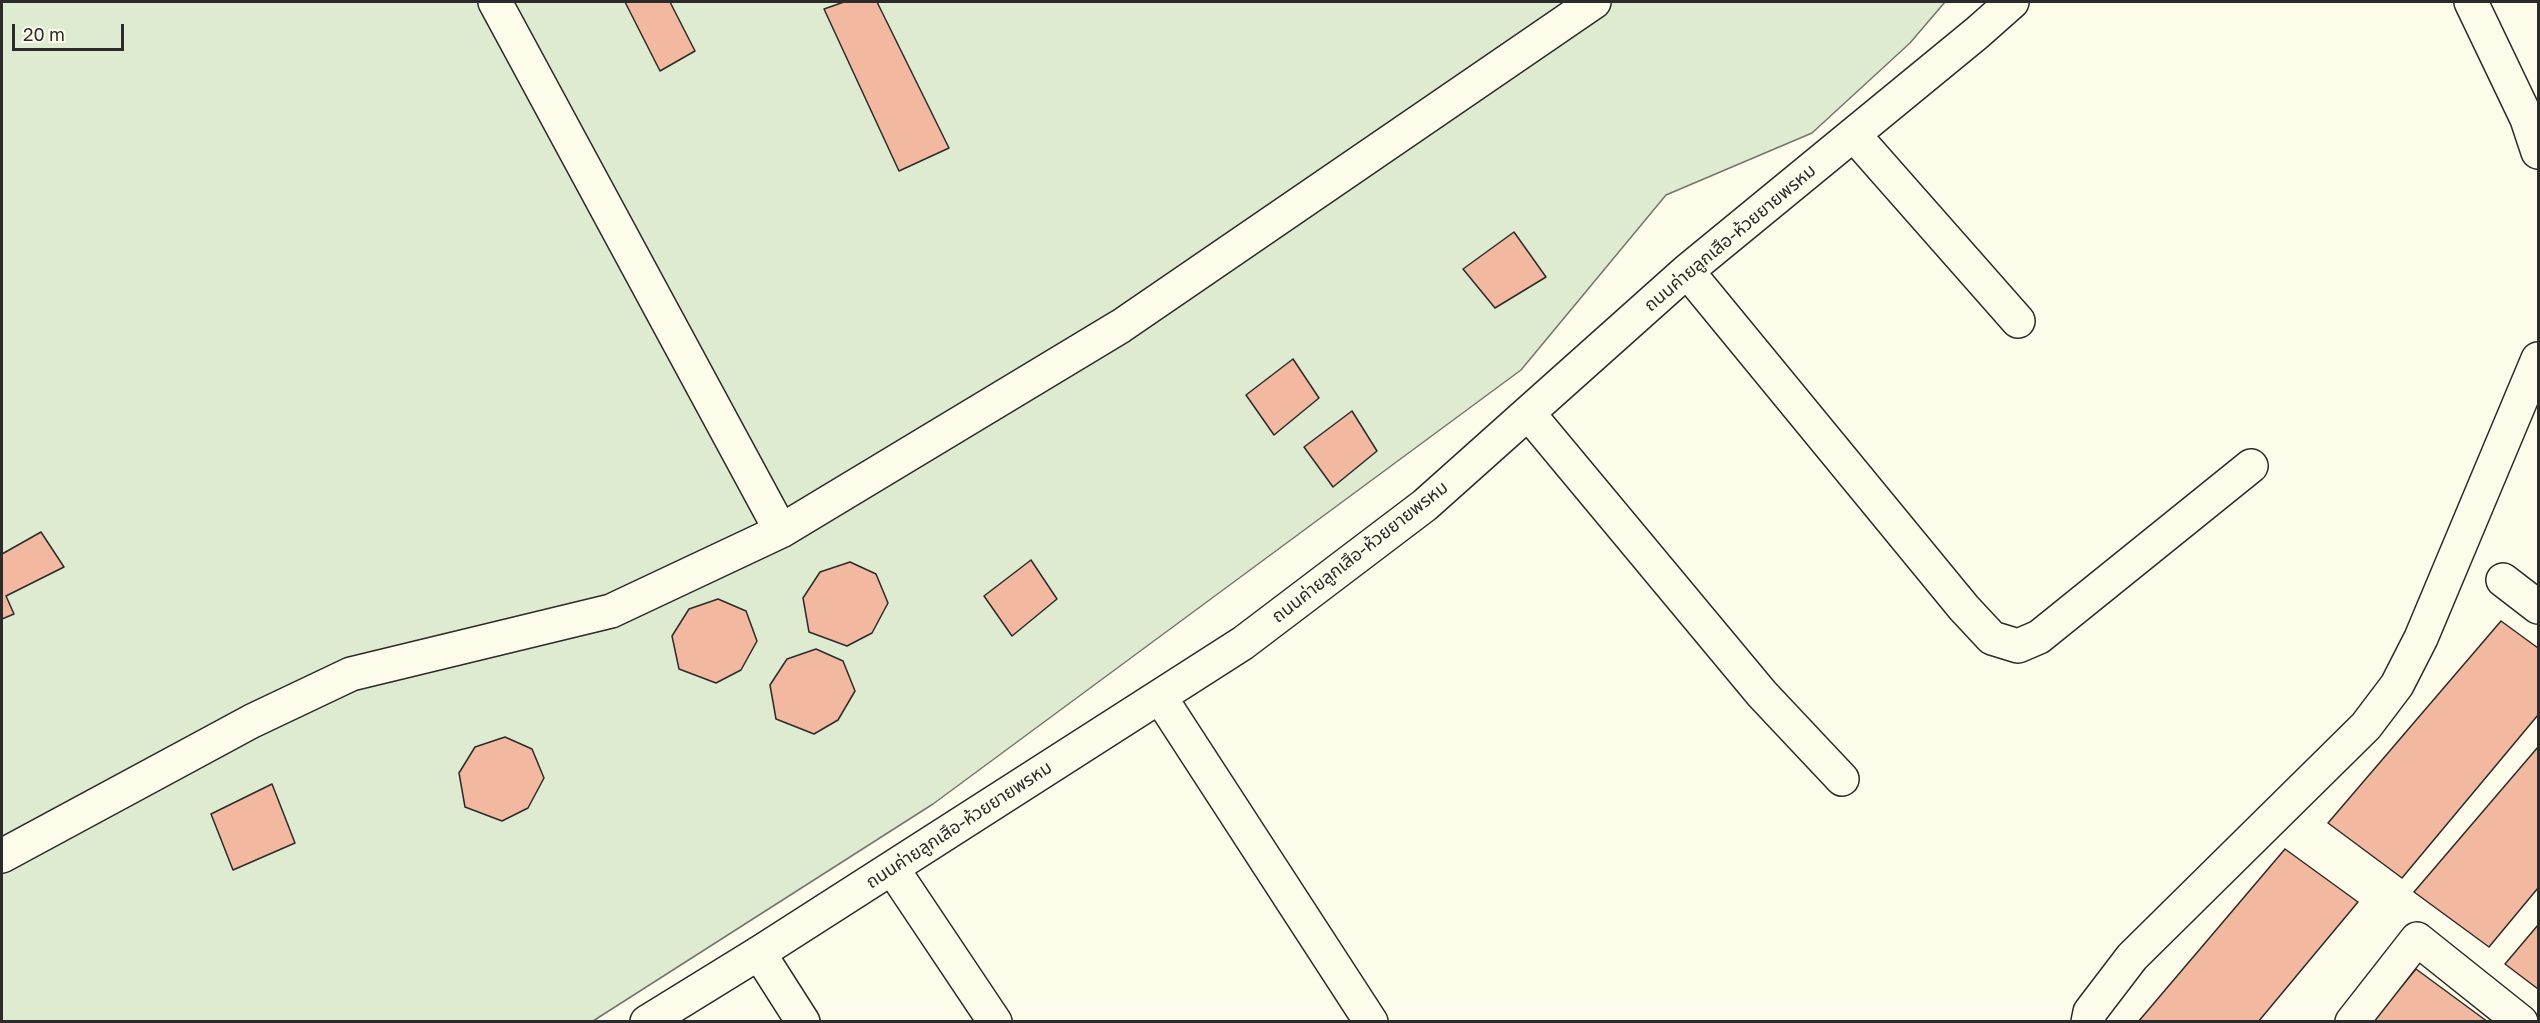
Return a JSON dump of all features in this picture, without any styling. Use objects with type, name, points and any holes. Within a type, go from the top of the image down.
[{"type":"street","points":[[495,2],[781,531]]},
{"type":"street","points":[[2,856],[252,721],[351,674],[611,611],[781,531],[1121,326],[1594,2]]},
{"type":"street","name":"ถนนค่ายลูกเสึอ-ห้วยยายพรหม","points":[[647,1022],[759,953],[1243,643],[1425,506],[1687,271],[2012,2]]},
{"type":"street","points":[[2471,2],[2527,119],[2538,152]]},
{"type":"street","points":[[1854,135],[2018,321]]},
{"type":"street","points":[[1687,271],[1956,599],[1992,638],[2018,646],[2039,637],[2251,466]]},
{"type":"street","points":[[2088,1022],[2090,1012],[2132,957],[2366,726],[2397,685],[2421,638],[2538,360]]},
{"type":"street","points":[[1528,413],[1762,694],[1842,778]]},
{"type":"street","points":[[2503,580],[2538,607]]},
{"type":"street","points":[[1160,696],[1371,1022]]},
{"type":"street","points":[[892,868],[994,1022]]},
{"type":"street","points":[[2352,1022],[2417,939],[2521,1022]]},
{"type":"street","points":[[759,953],[803,1022]]},
{"type":"green space","points":[[2,2],[1945,2],[1910,43],[1812,133],[1666,195],[1521,370],[933,804],[593,1021],[2,1022]]},
{"type":"building","points":[[625,2],[670,2],[695,51],[660,71]]},
{"type":"building","points":[[844,2],[877,2],[949,148],[899,171],[824,9]]},
{"type":"building","points":[[1514,232],[1546,277],[1495,308],[1463,269]]},
{"type":"building","points":[[1293,359],[1319,398],[1274,435],[1246,395]]},
{"type":"building","points":[[1352,411],[1377,451],[1333,487],[1304,447]]},
{"type":"building","points":[[41,532],[64,567],[6,596],[14,614],[2,619],[2,554]]},
{"type":"building","points":[[1031,560],[1057,599],[1012,636],[984,596]]},
{"type":"building","points":[[850,562],[876,574],[888,603],[872,633],[847,646],[809,632],[803,598],[820,572]]},
{"type":"building","points":[[718,599],[746,611],[757,641],[741,670],[716,683],[679,669],[672,636],[689,609]]},
{"type":"building","points":[[2501,621],[2538,648],[2538,715],[2402,878],[2328,823]]},
{"type":"building","points":[[816,649],[843,661],[855,691],[838,720],[814,734],[776,719],[770,685],[787,659]]},
{"type":"building","points":[[505,737],[532,749],[544,778],[528,808],[502,821],[465,807],[459,773],[475,747]]},
{"type":"building","points":[[2538,747],[2538,888],[2489,947],[2414,892]]},
{"type":"building","points":[[272,784],[295,843],[233,870],[211,814]]},
{"type":"building","points":[[2285,849],[2358,902],[2258,1022],[2138,1022]]},
{"type":"building","points":[[2538,925],[2538,989],[2505,964]]},
{"type":"building","points":[[2416,969],[2488,1022],[2372,1022]]}]
